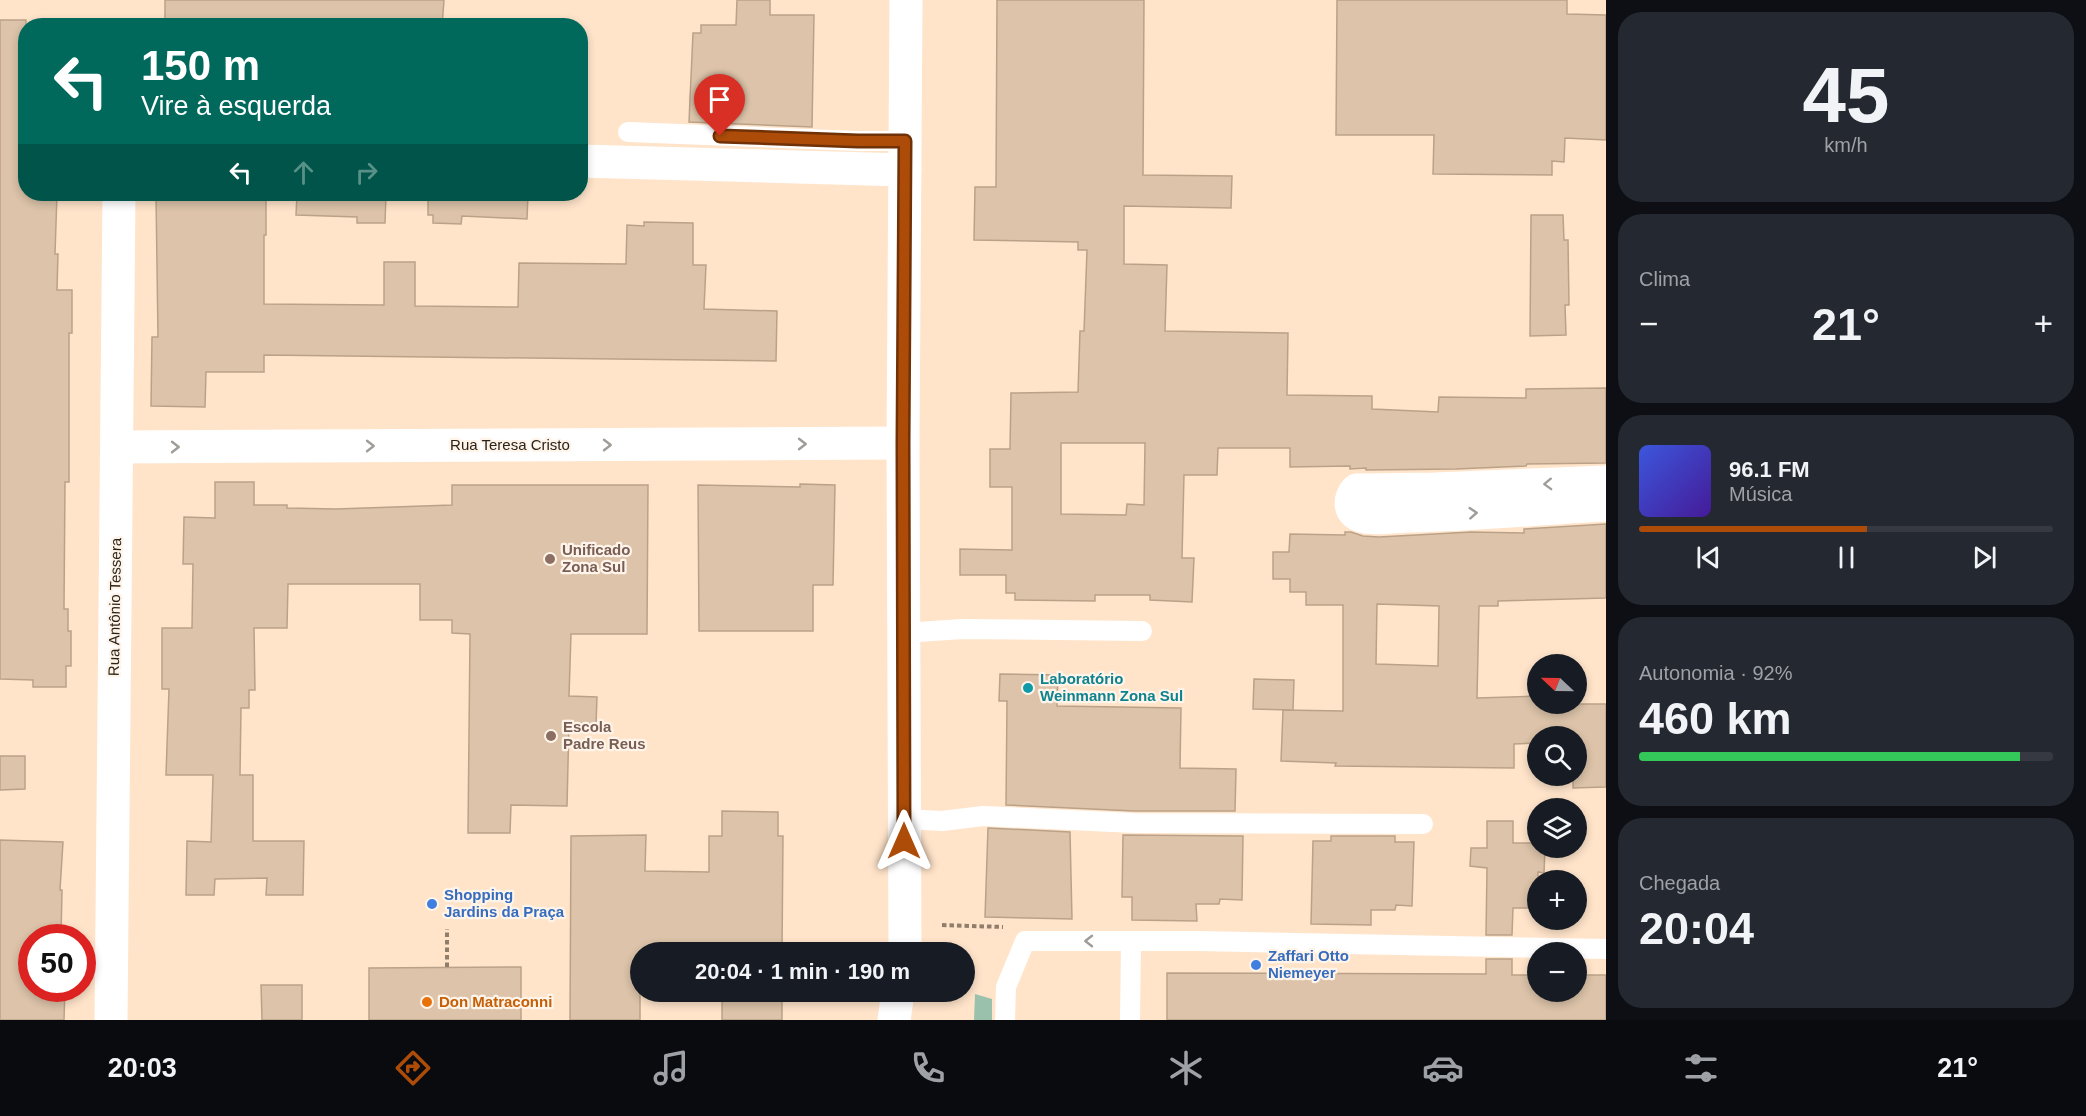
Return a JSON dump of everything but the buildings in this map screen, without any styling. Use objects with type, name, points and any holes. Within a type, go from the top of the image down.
[{"type":"street","points":[[904,942],[903,443],[906,0]]},
{"type":"street","points":[[588,162],[905,155]]},
{"type":"street","name":"Rua Antônio Tessera","points":[[111,1020],[119,201]]},
{"type":"street","name":"Rua Teresa Cristo","points":[[117,447],[903,443]]},
{"type":"street","points":[[1436,502],[1597,494]]},
{"type":"street","points":[[894,1020],[897,1002]]},
{"type":"street","points":[[911,1002],[914,1020]]},
{"type":"lane","points":[[628,132],[858,141],[905,155]]},
{"type":"lane","points":[[904,633],[962,629],[1142,631]]},
{"type":"lane","points":[[904,819],[942,820],[983,816],[1134,823],[1423,824]]},
{"type":"lane","points":[[1005,1020],[1006,987],[1025,940],[1197,940],[1606,949]]},
{"type":"lane","points":[[1130,1020],[1131,941]]},
{"type":"path","points":[[447,929],[447,968]]},
{"type":"green space","points":[[975,994],[992,999],[992,1020],[974,1020]]},
{"type":"place","name":"Unificado Zona Sul","points":[[550,559]]},
{"type":"place","name":"Laboratório Weinmann Zona Sul","points":[[1028,688]]},
{"type":"place","name":"Escola Padre Reus","points":[[551,736]]},
{"type":"place","name":"Shopping Jardins da Praça","points":[[432,904]]},
{"type":"place","name":"Zaffari Otto Niemeyer","points":[[1256,965]]},
{"type":"place","name":"Don Matraconni","points":[[427,1002]]},
{"type":"route","points":[[720,136],[905,141],[904,841]]}]
